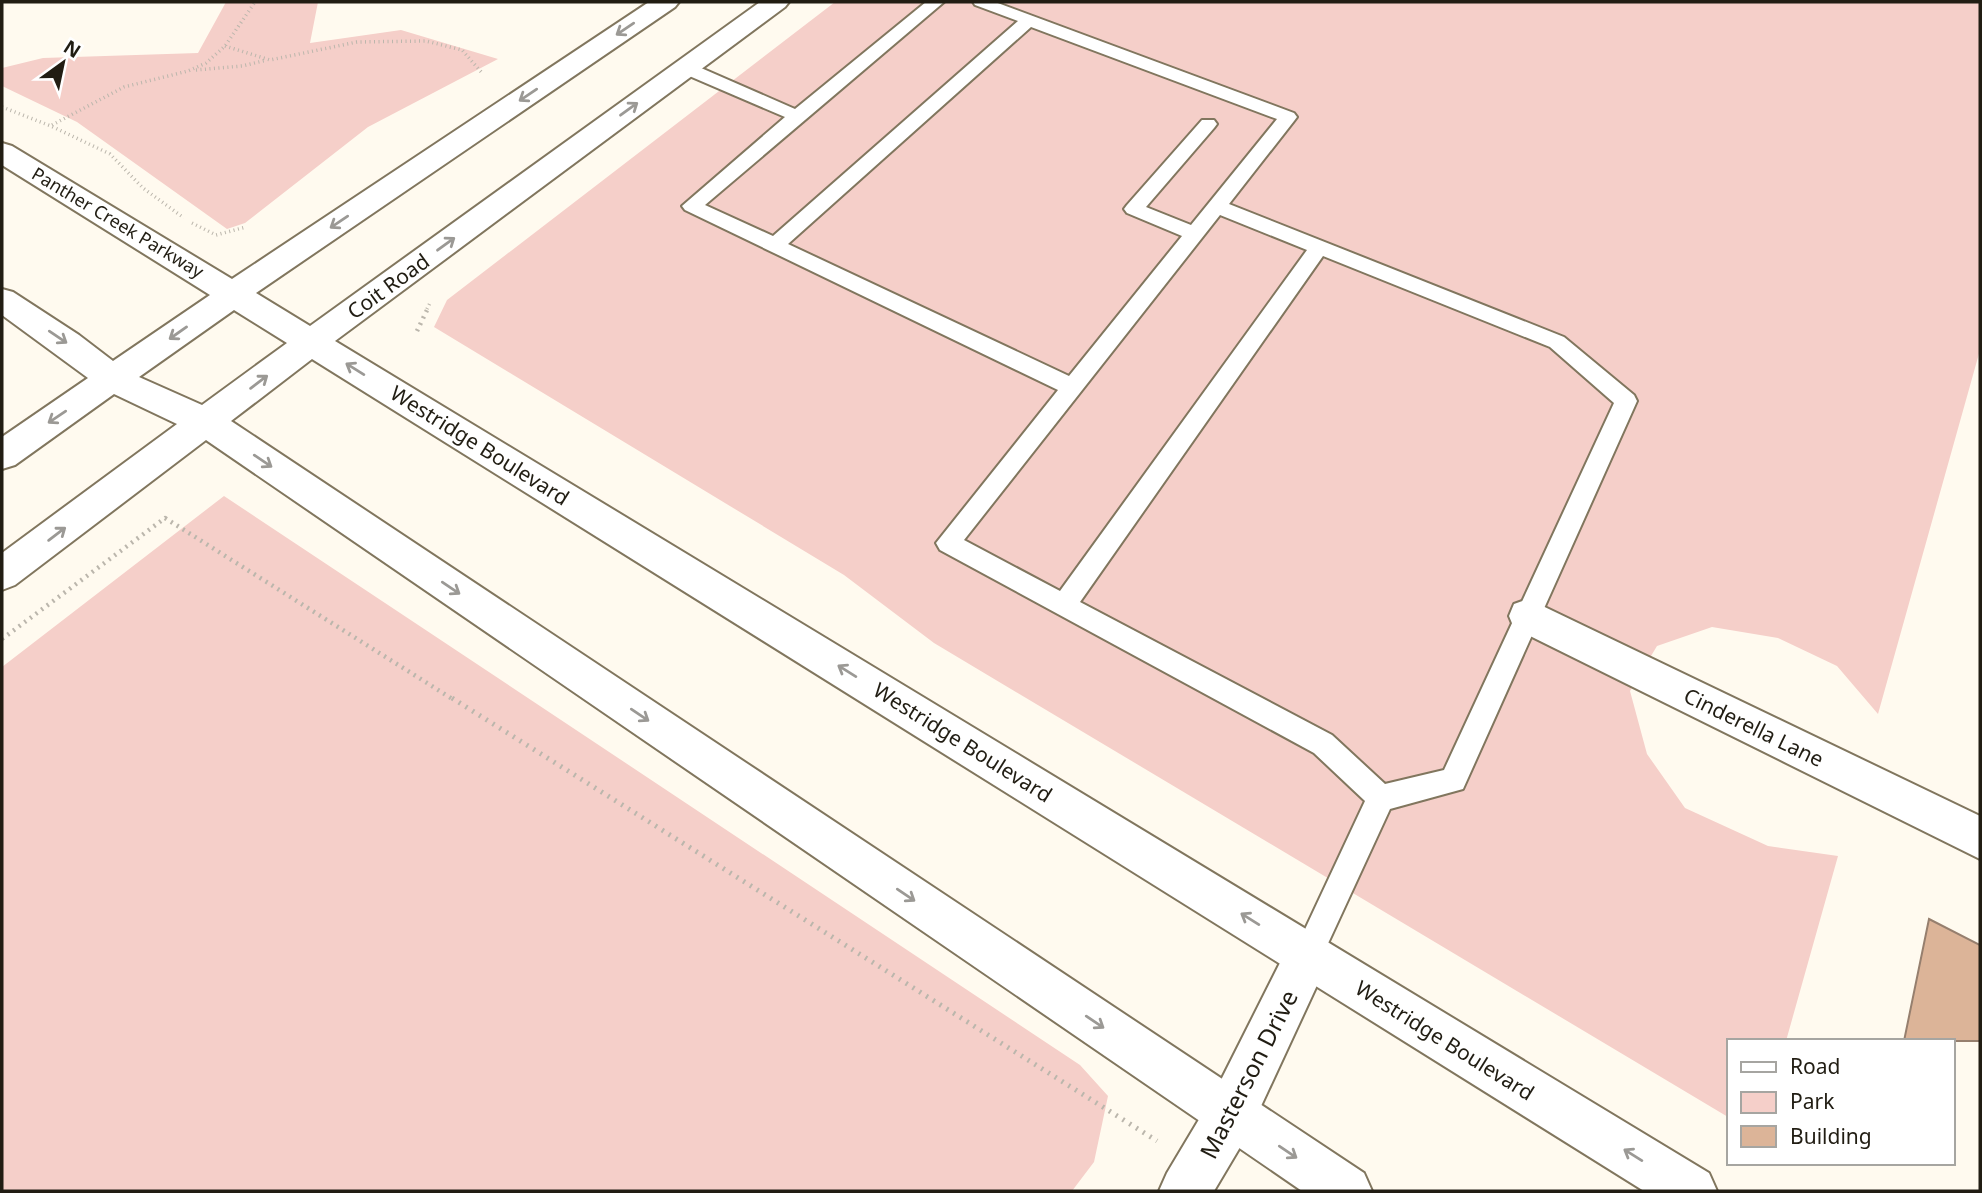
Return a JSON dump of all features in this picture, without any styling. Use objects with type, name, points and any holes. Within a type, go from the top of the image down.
[{"type":"main road","points":[[2,455],[234,293],[666,2]]},
{"type":"main road","name":"Coit Road","points":[[2,574],[312,342],[776,2]]},
{"type":"main road","name":"Panther Creek Parkway","points":[[2,152],[234,293]]},
{"type":"main road","name":"Westridge Boulevard","points":[[234,293],[1691,1191]]},
{"type":"main road","points":[[2,299],[67,343],[113,379],[206,422],[1346,1191]]},
{"type":"main road","name":"Cinderella Lane","points":[[1528,616],[1980,838]]},
{"type":"main road","name":"Masterson Drive","points":[[1192,1180],[1231,1114],[1308,955]]},
{"type":"lane","points":[[936,2],[692,206],[1072,387]]},
{"type":"lane","points":[[981,2],[1288,117],[948,543],[1322,744],[1381,798]]},
{"type":"lane","points":[[775,245],[1029,20]]},
{"type":"lane","points":[[686,68],[797,116]]},
{"type":"lane","points":[[1194,234],[1134,209],[1208,124]]},
{"type":"lane","points":[[1216,206],[1557,342],[1626,401],[1453,780],[1381,798]]},
{"type":"lane","points":[[1064,605],[1320,247]]},
{"type":"lane","points":[[1308,955],[1381,798]]},
{"type":"path","points":[[188,71],[206,63],[225,47],[255,2]]},
{"type":"path","points":[[51,126],[124,87],[188,71],[242,66],[357,42],[426,41],[462,50],[483,74]]},
{"type":"path","points":[[225,47],[270,60]]},
{"type":"path","points":[[2,107],[51,126],[110,154],[143,188],[189,221],[216,234],[246,227]]},
{"type":"path","points":[[2,639],[165,518],[1192,1180]]},
{"type":"green space","points":[[226,2],[318,2],[310,43],[401,30],[498,59],[368,127],[245,223],[227,229],[77,122],[2,86],[2,68],[43,58],[198,53]]},
{"type":"green space","points":[[835,2],[1980,2],[1980,350],[1878,714],[1837,666],[1778,638],[1712,627],[1657,646],[1630,691],[1647,754],[1685,808],[1768,846],[1838,856],[1787,1039],[1727,1039],[1727,1116],[934,643],[844,575],[434,327],[447,300]]},
{"type":"green space","points":[[224,496],[1080,1065],[1108,1096],[1094,1162],[1072,1191],[2,1191],[2,667]]},
{"type":"building","points":[[1929,919],[1980,945],[1980,1041],[1904,1039]]}]
